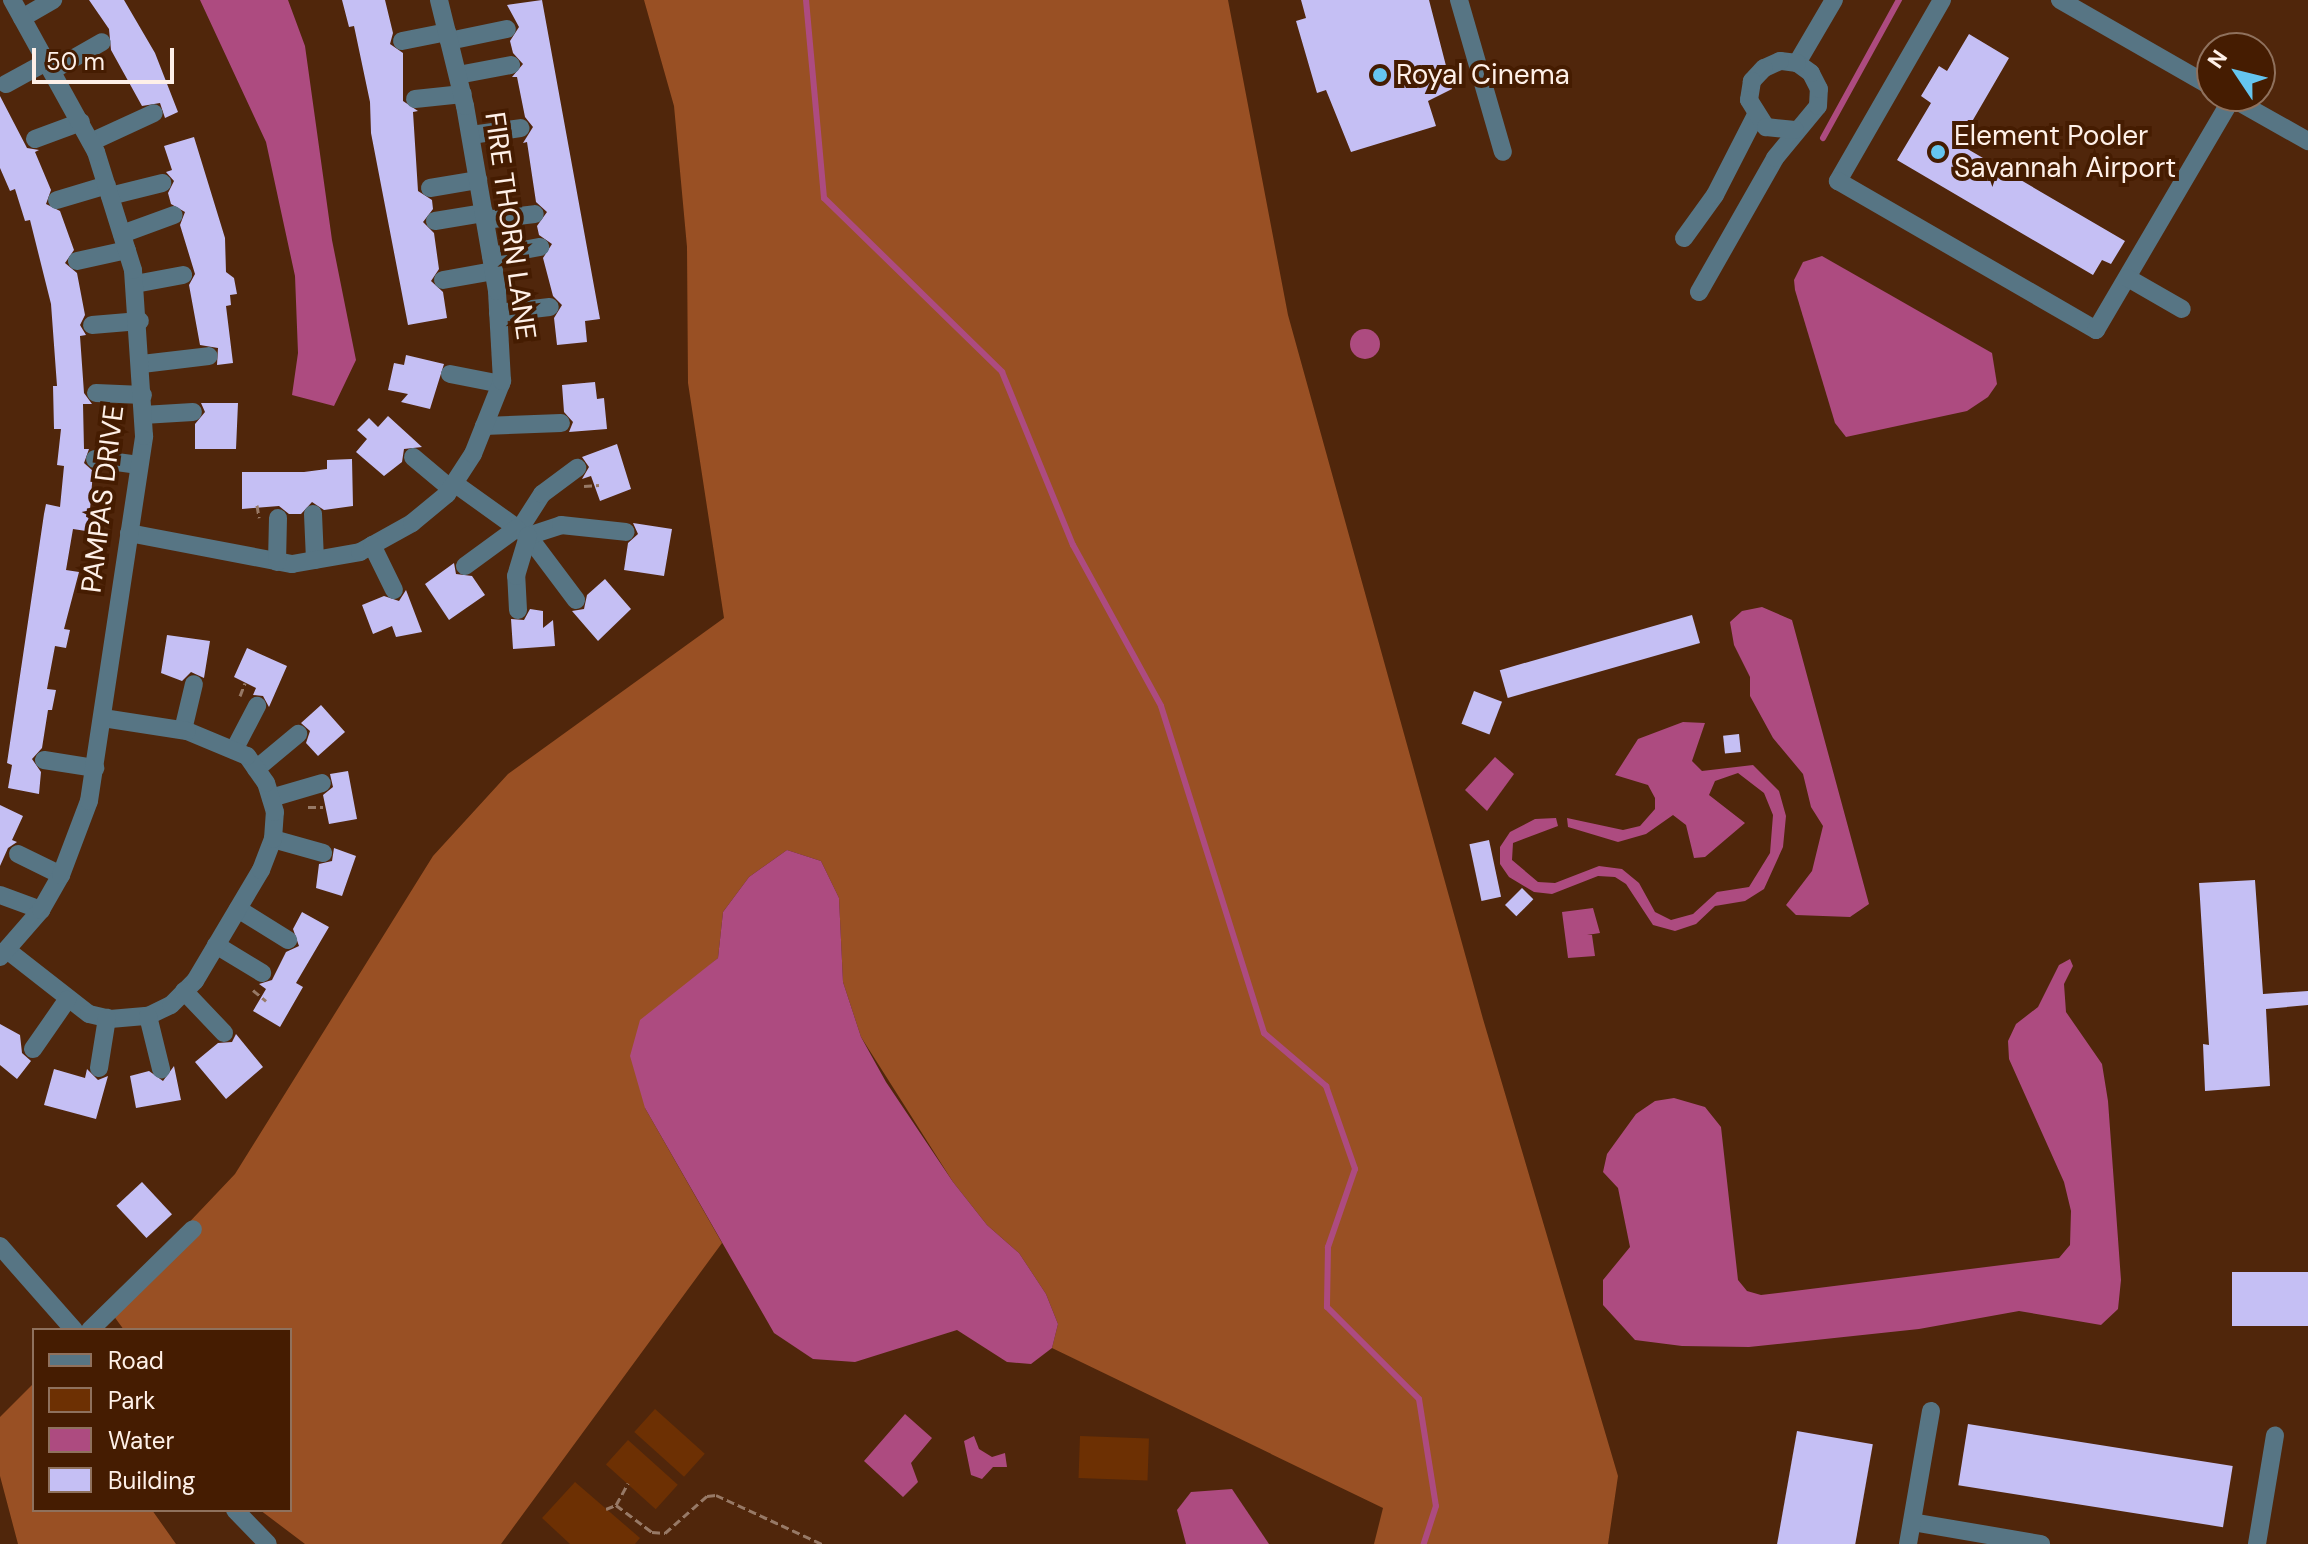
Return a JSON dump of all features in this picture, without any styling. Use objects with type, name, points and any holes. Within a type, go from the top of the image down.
[{"type":"street","points":[[12,8],[53,0]]},
{"type":"street","name":"FIRE THORN LANE","points":[[129,533],[277,562],[315,560],[372,545],[412,523],[452,485],[484,426],[501,384],[492,263],[463,94],[439,0]]},
{"type":"street","points":[[1459,0],[1503,152]]},
{"type":"street","points":[[1797,63],[1834,0]]},
{"type":"street","points":[[1942,0],[1838,181],[2096,330],[2222,112]]},
{"type":"street","points":[[2060,0],[2196,78]]},
{"type":"street","name":"PAMPAS DRIVE","points":[[4,953],[41,910],[61,875],[81,828],[103,718],[139,465],[143,415],[140,321],[125,242],[91,142],[50,66],[12,8]]},
{"type":"street","points":[[402,41],[507,29]]},
{"type":"street","points":[[6,84],[102,42]]},
{"type":"street","points":[[1699,292],[1795,130],[1810,121],[1818,106],[1819,89],[1811,73],[1797,63],[1780,61],[1764,68],[1752,81],[1749,100],[1755,117],[1766,127],[1795,130]]},
{"type":"street","points":[[458,75],[511,65]]},
{"type":"street","points":[[415,99],[463,94]]},
{"type":"street","points":[[2257,112],[2308,141]]},
{"type":"street","points":[[91,142],[154,113]]},
{"type":"street","points":[[1684,238],[1715,195],[1755,117]]},
{"type":"street","points":[[35,139],[81,122]]},
{"type":"street","points":[[471,135],[521,128]]},
{"type":"street","points":[[430,188],[478,180]]},
{"type":"street","points":[[57,200],[162,183]]},
{"type":"street","points":[[1715,195],[1729,210],[1747,208]]},
{"type":"street","points":[[435,221],[535,214]]},
{"type":"street","points":[[77,261],[125,242],[174,215]]},
{"type":"street","points":[[443,280],[540,247]]},
{"type":"street","points":[[135,284],[183,275]]},
{"type":"street","points":[[2128,278],[2182,309]]},
{"type":"street","points":[[498,313],[550,307]]},
{"type":"street","points":[[92,325],[140,321]]},
{"type":"street","points":[[142,364],[209,356]]},
{"type":"street","points":[[450,374],[501,384]]},
{"type":"street","points":[[96,393],[143,395]]},
{"type":"street","points":[[143,415],[193,412]]},
{"type":"street","points":[[484,426],[561,423]]},
{"type":"street","points":[[413,457],[521,531],[576,600]]},
{"type":"street","points":[[95,459],[139,465]]},
{"type":"street","points":[[518,610],[516,576],[521,531],[542,494],[577,468]]},
{"type":"street","points":[[313,514],[315,560]]},
{"type":"street","points":[[277,562],[278,518]]},
{"type":"street","points":[[465,566],[521,531],[561,525],[626,532]]},
{"type":"street","points":[[372,545],[394,590]]},
{"type":"street","points":[[183,730],[194,684]]},
{"type":"street","points":[[234,750],[257,706]]},
{"type":"street","points":[[4,953],[67,1000],[107,1018],[148,1016],[184,991],[238,909],[273,839],[271,798],[256,769],[234,750],[183,730],[103,718]]},
{"type":"street","points":[[256,769],[298,734]]},
{"type":"street","points":[[44,760],[95,768]]},
{"type":"street","points":[[271,798],[322,783]]},
{"type":"street","points":[[273,839],[323,853]]},
{"type":"street","points":[[18,854],[61,875]]},
{"type":"street","points":[[0,895],[41,910]]},
{"type":"street","points":[[238,909],[288,940]]},
{"type":"street","points":[[216,945],[262,973]]},
{"type":"street","points":[[184,991],[224,1033]]},
{"type":"street","points":[[33,1049],[67,1000]]},
{"type":"street","points":[[148,1016],[161,1069]]},
{"type":"street","points":[[99,1068],[107,1018]]},
{"type":"street","points":[[92,1328],[193,1229]]},
{"type":"street","points":[[0,1246],[72,1328]]},
{"type":"street","points":[[1908,1544],[1931,1411]]},
{"type":"street","points":[[2257,1544],[2275,1435]]},
{"type":"street","points":[[237,1512],[268,1544]]},
{"type":"street","points":[[1912,1522],[2041,1544]]},
{"type":"path","points":[[606,1509],[616,1505],[628,1483]]},
{"type":"path","points":[[616,1505],[652,1532],[665,1533],[707,1496],[716,1495],[822,1544]]},
{"type":"green space","points":[[655,1409],[705,1454],[684,1477],[634,1432]]},
{"type":"green space","points":[[1080,1436],[1149,1438],[1147,1480],[1079,1478]]},
{"type":"green space","points":[[628,1440],[678,1485],[656,1509],[606,1465]]},
{"type":"green space","points":[[575,1482],[640,1538],[635,1544],[570,1544],[542,1518]]},
{"type":"shaded area","points":[[644,0],[1228,0],[1288,315],[1483,1019],[1618,1476],[1608,1544],[1374,1544],[1383,1508],[1052,1348],[1058,1324],[1046,1294],[1019,1253],[987,1225],[953,1182],[861,1037],[843,982],[839,898],[821,861],[787,850],[749,877],[723,912],[718,958],[689,983],[645,1108],[722,1243],[501,1544],[305,1544],[263,1512],[292,1512],[292,1328],[123,1328],[108,1308],[235,1174],[433,856],[508,774],[724,618],[688,383],[687,247],[674,106]]},
{"type":"shaded area","points":[[32,1385],[32,1512],[153,1512],[176,1544],[18,1544],[0,1476],[0,1417]]},
{"type":"water","points":[[200,0],[288,0],[305,46],[332,240],[356,360],[334,406],[292,395],[298,353],[295,276],[266,142]]},
{"type":"water","points":[[1822,256],[1992,353],[1997,384],[1988,397],[1967,411],[1846,437],[1835,423],[1795,290],[1794,280],[1803,262]]},
{"type":"water","points":[[1365,329],[1376,333],[1380,344],[1376,355],[1365,359],[1354,355],[1350,344],[1354,333]]},
{"type":"water","points":[[1762,607],[1792,620],[1869,904],[1850,917],[1796,915],[1786,905],[1812,871],[1823,826],[1811,807],[1803,774],[1773,738],[1750,696],[1750,677],[1734,645],[1730,622],[1742,611]]},
{"type":"water","points":[[1683,722],[1705,723],[1692,761],[1702,771],[1753,765],[1779,791],[1786,816],[1783,847],[1764,889],[1745,901],[1715,906],[1696,924],[1675,931],[1653,925],[1626,884],[1615,877],[1598,876],[1552,894],[1534,892],[1509,877],[1500,864],[1500,847],[1510,832],[1535,819],[1556,818],[1558,826],[1513,843],[1512,860],[1538,882],[1555,883],[1599,866],[1622,869],[1639,883],[1655,912],[1671,920],[1693,914],[1717,892],[1749,887],[1770,853],[1773,815],[1764,793],[1738,773],[1715,781],[1709,795],[1745,823],[1705,857],[1694,858],[1686,825],[1673,815],[1646,834],[1618,842],[1568,827],[1567,818],[1623,830],[1640,826],[1655,809],[1655,798],[1648,785],[1615,775],[1638,739]]},
{"type":"water","points":[[1495,757],[1514,774],[1487,811],[1465,790]]},
{"type":"water","points":[[787,850],[821,861],[839,898],[843,982],[861,1037],[886,1082],[953,1182],[987,1225],[1019,1253],[1046,1294],[1058,1324],[1052,1348],[1031,1364],[1007,1362],[957,1330],[855,1362],[813,1359],[774,1333],[645,1108],[630,1056],[640,1020],[718,958],[723,912],[749,877]]},
{"type":"water","points":[[1593,908],[1600,933],[1587,935],[1592,935],[1595,956],[1568,958],[1562,912]]},
{"type":"water","points":[[2070,959],[2073,966],[2064,984],[2066,1012],[2102,1064],[2108,1101],[2121,1280],[2118,1309],[2101,1325],[2019,1311],[1919,1329],[1749,1347],[1682,1346],[1635,1340],[1603,1305],[1603,1280],[1630,1247],[1618,1188],[1603,1172],[1607,1154],[1636,1114],[1655,1101],[1674,1098],[1705,1107],[1721,1127],[1738,1280],[1747,1291],[1761,1295],[2059,1258],[2070,1245],[2071,1211],[2064,1182],[2009,1059],[2008,1041],[2016,1024],[2038,1007],[2059,965]]},
{"type":"water","points":[[905,1414],[932,1438],[911,1463],[918,1482],[903,1497],[864,1461]]},
{"type":"water","points":[[974,1436],[979,1449],[992,1457],[1005,1453],[1007,1467],[993,1467],[982,1479],[971,1475],[964,1441]]},
{"type":"water","points":[[1232,1489],[1269,1544],[1186,1544],[1177,1510],[1191,1492]]},
{"type":"building","points":[[89,0],[124,0],[155,53],[178,112],[165,118],[160,103],[142,106],[111,50],[109,29]]},
{"type":"building","points":[[342,0],[385,0],[393,33],[390,44],[403,53],[403,101],[418,111],[413,112],[418,191],[432,200],[433,209],[423,222],[434,233],[439,269],[431,281],[443,292],[447,318],[408,325],[371,133],[370,102],[354,26],[349,27]]},
{"type":"building","points":[[542,0],[600,319],[585,321],[587,342],[557,345],[554,318],[562,305],[553,296],[543,258],[552,244],[539,235],[537,226],[547,212],[536,202],[527,142],[523,143],[533,127],[525,117],[517,77],[512,77],[523,64],[513,53],[510,41],[519,27],[507,5]]},
{"type":"building","name":"Royal Cinema","points":[[1301,0],[1429,0],[1452,89],[1428,101],[1436,126],[1351,152],[1326,90],[1317,93],[1296,21],[1306,18]]},
{"type":"building","name":"Element Pooler Savannah Airport","points":[[1969,34],[2009,58],[1959,144],[2125,241],[2111,264],[2102,260],[2093,275],[1897,160],[1931,103],[1921,96],[1939,66],[1947,71]]},
{"type":"building","points":[[0,96],[27,148],[39,150],[35,152],[51,190],[46,204],[60,211],[74,250],[65,263],[77,273],[85,315],[80,325],[86,335],[80,336],[84,393],[92,404],[83,404],[84,449],[89,449],[84,463],[93,471],[90,510],[86,531],[73,529],[66,570],[79,572],[64,629],[70,630],[66,648],[55,646],[47,689],[56,690],[52,710],[48,710],[42,748],[32,759],[41,772],[39,794],[8,788],[12,765],[7,763],[44,514],[46,504],[60,507],[64,466],[57,465],[61,429],[54,429],[53,386],[57,386],[51,304],[30,220],[25,221],[15,189],[10,191],[0,168]]},
{"type":"building","points":[[194,137],[225,238],[226,272],[234,278],[237,294],[230,295],[231,305],[226,306],[233,363],[217,365],[218,348],[200,345],[189,285],[195,274],[180,225],[185,212],[171,204],[168,193],[174,181],[166,172],[172,170],[164,146]]},
{"type":"building","points":[[406,355],[444,364],[430,409],[401,402],[408,394],[388,390],[394,363],[404,365]]},
{"type":"building","points":[[595,382],[597,399],[604,398],[607,429],[569,432],[573,422],[564,412],[562,385]]},
{"type":"building","points":[[201,403],[238,403],[236,449],[195,449],[195,424],[205,412]]},
{"type":"building","points":[[388,416],[422,447],[404,449],[402,462],[384,476],[356,452],[367,439],[357,430],[369,418],[378,427]]},
{"type":"building","points":[[617,444],[631,489],[600,501],[591,476],[582,479],[589,467],[582,457]]},
{"type":"building","points":[[352,459],[353,506],[324,510],[312,502],[301,514],[289,514],[279,506],[242,509],[242,472],[304,472],[327,469],[327,460]]},
{"type":"building","points":[[633,523],[672,529],[664,576],[624,570],[628,543],[638,534]]},
{"type":"building","points":[[454,563],[456,574],[472,576],[485,595],[449,620],[425,584]]},
{"type":"building","points":[[605,579],[631,609],[598,641],[572,611],[584,609],[587,595]]},
{"type":"building","points":[[406,590],[422,632],[396,637],[392,626],[373,634],[362,605],[384,596],[399,601]]},
{"type":"building","points":[[530,609],[543,611],[543,628],[553,620],[555,646],[513,649],[511,619],[524,620]]},
{"type":"building","points":[[1692,615],[1700,643],[1508,698],[1500,670]]},
{"type":"building","points":[[167,635],[210,641],[204,678],[191,672],[182,681],[161,673]]},
{"type":"building","points":[[247,648],[287,666],[269,707],[263,696],[253,695],[256,688],[234,677]]},
{"type":"building","points":[[1474,691],[1502,702],[1489,734],[1461,724]]},
{"type":"building","points":[[321,705],[345,732],[318,756],[306,743],[310,731],[301,723]]},
{"type":"building","points":[[1739,734],[1741,752],[1725,754],[1723,736]]},
{"type":"building","points":[[348,771],[357,819],[329,824],[323,795],[333,787],[330,774]]},
{"type":"building","points":[[0,805],[23,816],[12,840],[17,842],[8,848],[0,866]]},
{"type":"building","points":[[1489,840],[1501,897],[1481,901],[1469,844]]},
{"type":"building","points":[[334,848],[356,856],[342,896],[316,888],[319,864],[332,861]]},
{"type":"building","points":[[2255,880],[2263,994],[2308,991],[2308,1005],[2266,1009],[2270,1086],[2205,1091],[2203,1044],[2209,1045],[2199,883]]},
{"type":"building","points":[[1522,888],[1533,899],[1516,916],[1505,905]]},
{"type":"building","points":[[302,912],[329,927],[296,983],[303,987],[280,1027],[253,1011],[266,989],[259,984],[272,980],[286,952],[299,946],[293,929]]},
{"type":"building","points":[[0,1024],[20,1035],[22,1053],[31,1061],[17,1079],[0,1065]]},
{"type":"building","points":[[236,1034],[263,1067],[226,1099],[195,1062],[218,1043],[232,1042]]},
{"type":"building","points":[[174,1066],[181,1100],[136,1108],[130,1076],[149,1071],[163,1081]]},
{"type":"building","points":[[54,1069],[85,1078],[87,1069],[98,1080],[108,1076],[96,1119],[44,1105]]},
{"type":"building","points":[[142,1182],[172,1214],[146,1238],[116,1206]]},
{"type":"building","points":[[2232,1272],[2308,1272],[2308,1326],[2232,1326]]},
{"type":"building","points":[[1968,1424],[2233,1466],[2223,1527],[1958,1485]]},
{"type":"building","points":[[1797,1431],[1873,1444],[1855,1544],[1777,1544]]},
{"type":"waterway","points":[[806,0],[824,198],[1002,372],[1073,545],[1161,706],[1264,1033],[1326,1086],[1355,1169],[1328,1247],[1327,1307],[1419,1399],[1436,1506],[1424,1544]]},
{"type":"waterway","points":[[1823,138],[1899,0]]},
{"type":"place","name":"Royal Cinema","points":[[1380,75]]},
{"type":"place","name":"Element Pooler Savannah Airport","points":[[1938,152]]}]
